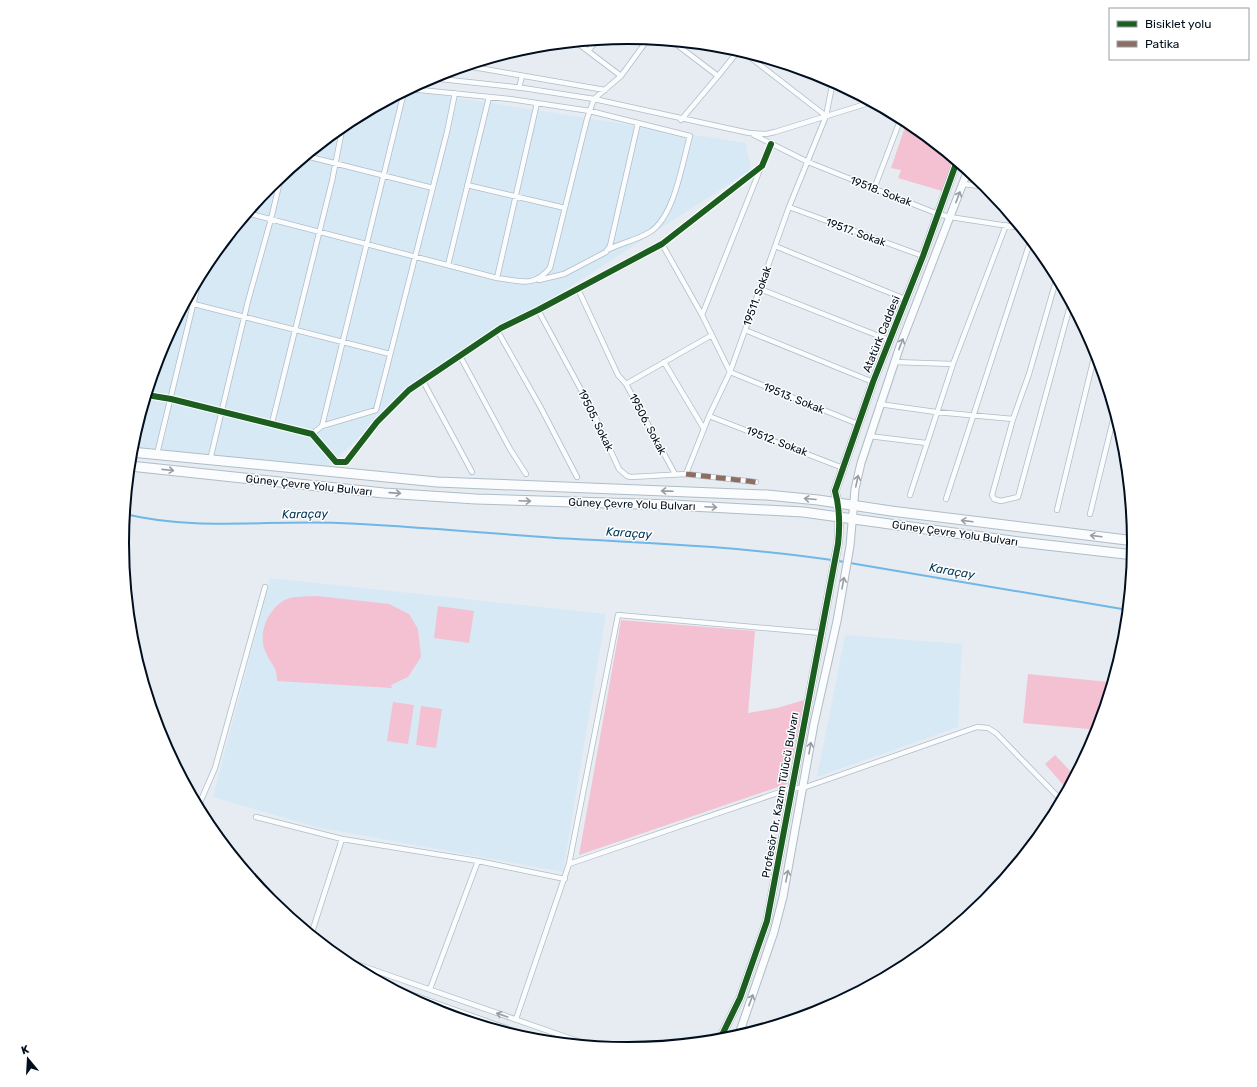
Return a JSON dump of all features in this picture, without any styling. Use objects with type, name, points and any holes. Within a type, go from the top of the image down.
[{"type":"highway","name":"Güney Çevre Yolu Bulvarı","points":[[138,453],[437,482],[767,495],[838,502],[891,511],[1128,540]]},
{"type":"highway","name":"Güney Çevre Yolu Bulvarı","points":[[135,467],[384,493],[804,512],[1020,542],[1128,554]]},
{"type":"street","points":[[530,283],[544,275],[550,268],[594,99],[621,76],[644,44]]},
{"type":"street","points":[[588,51],[593,45]]},
{"type":"street","points":[[582,46],[621,76]]},
{"type":"street","points":[[679,47],[718,76]]},
{"type":"street","points":[[681,120],[736,56]]},
{"type":"street","points":[[751,60],[826,116]]},
{"type":"street","points":[[478,68],[604,90]]},
{"type":"street","points":[[519,88],[522,76]]},
{"type":"street","points":[[444,80],[519,88],[594,99],[681,120],[748,133],[766,134],[865,104]]},
{"type":"street","name":"19511. Sokak","points":[[686,474],[709,416],[730,372],[789,207],[826,116],[831,87]]},
{"type":"street","points":[[253,214],[497,278],[530,283],[564,274],[607,250],[651,232],[663,219],[669,208],[690,136],[590,111],[489,97],[421,90]]},
{"type":"street","points":[[312,434],[322,426],[376,410],[433,188],[455,93]]},
{"type":"street","points":[[448,265],[489,97]]},
{"type":"street","points":[[322,426],[402,99]]},
{"type":"street","points":[[497,278],[537,103]]},
{"type":"street","points":[[607,250],[610,246],[638,123]]},
{"type":"street","points":[[874,188],[899,124]]},
{"type":"street","name":"19518. Sokak","points":[[748,133],[808,162],[938,214],[1015,227]]},
{"type":"street","points":[[702,315],[762,166],[769,142],[766,134]]},
{"type":"street","points":[[272,424],[320,232],[341,135]]},
{"type":"street","points":[[311,158],[433,188]]},
{"type":"street","points":[[152,396],[222,411],[312,434],[336,462],[346,462],[377,422],[409,390],[497,330],[538,310],[662,244],[762,166]]},
{"type":"street","name":"Atatürk Caddesi","points":[[838,544],[840,528],[838,502],[835,491],[872,382],[923,256],[956,166]]},
{"type":"street","name":"Atatürk Caddesi","points":[[850,546],[853,504],[861,463],[879,404],[966,175]]},
{"type":"street","points":[[963,184],[977,186]]},
{"type":"street","points":[[467,185],[565,208]]},
{"type":"street","points":[[210,460],[244,318],[279,187]]},
{"type":"street","name":"19517. Sokak","points":[[789,207],[923,256]]},
{"type":"street","points":[[910,495],[953,364],[1006,225]]},
{"type":"street","points":[[662,244],[702,315],[730,372]]},
{"type":"street","points":[[946,499],[1029,245]]},
{"type":"street","points":[[775,246],[905,299]]},
{"type":"street","points":[[1055,284],[1029,374],[1013,419],[992,495],[994,499],[1001,501],[1018,497],[1069,309]]},
{"type":"street","name":"19506. Sokak","points":[[578,289],[618,375],[626,384],[675,474]]},
{"type":"street","points":[[760,289],[889,340]]},
{"type":"street","points":[[157,454],[195,296]]},
{"type":"street","points":[[193,304],[390,354]]},
{"type":"street","name":"19505. Sokak","points":[[538,310],[593,412],[619,469],[627,476],[686,474],[756,482]]},
{"type":"street","points":[[497,330],[541,408],[576,477]]},
{"type":"street","points":[[745,330],[872,382]]},
{"type":"street","points":[[626,384],[712,335]]},
{"type":"street","points":[[460,356],[510,449],[526,474]]},
{"type":"street","points":[[1057,510],[1093,360]]},
{"type":"street","points":[[664,362],[704,429]]},
{"type":"street","points":[[894,362],[953,364]]},
{"type":"street","name":"19513. Sokak","points":[[730,372],[858,424]]},
{"type":"street","points":[[423,381],[472,472]]},
{"type":"street","points":[[879,404],[936,412],[1013,419]]},
{"type":"street","name":"19512. Sokak","points":[[709,416],[843,468]]},
{"type":"street","points":[[1090,514],[1113,422]]},
{"type":"street","points":[[869,436],[926,443]]},
{"type":"street","name":"Profesör Dr. Kazım Tülücü Bulvarı","points":[[723,1034],[740,998],[766,921],[838,544]]},
{"type":"street","name":"Profesör Dr. Kazım Tülücü Bulvarı","points":[[740,1030],[774,932],[783,897],[814,724],[850,546]]},
{"type":"street","points":[[200,800],[215,768],[265,587]]},
{"type":"street","points":[[516,1019],[569,864],[618,615],[821,633]]},
{"type":"street","points":[[569,864],[792,788],[803,788],[977,728],[988,728],[996,734],[1058,797]]},
{"type":"street","points":[[256,817],[342,839],[478,861],[565,879]]},
{"type":"street","points":[[313,930],[342,839]]},
{"type":"street","points":[[430,989],[478,861]]},
{"type":"street","points":[[363,966],[575,1040]]},
{"type":"street","points":[[426,1000],[500,1026]]},
{"type":"shaded area","points":[[417,92],[746,143],[751,170],[458,359],[386,411],[327,468],[191,455],[139,448],[146,414],[167,352],[196,294],[232,239],[275,190],[324,147],[379,111]]},
{"type":"shaded area","points":[[905,127],[933,147],[952,163],[942,191],[898,178],[901,170],[891,168]]},
{"type":"shaded area","points":[[270,578],[606,614],[563,872],[316,827],[213,797]]},
{"type":"shaded area","points":[[317,596],[389,604],[409,614],[418,629],[421,657],[408,677],[391,685],[392,688],[277,681],[275,669],[263,646],[263,631],[268,617],[277,605],[287,599]]},
{"type":"shaded area","points":[[438,606],[474,611],[469,643],[434,638]]},
{"type":"shaded area","points":[[621,620],[755,631],[748,713],[777,708],[804,700],[787,784],[579,855]]},
{"type":"shaded area","points":[[845,635],[962,644],[958,727],[817,777]]},
{"type":"shaded area","points":[[1028,674],[1108,682],[1092,729],[1023,723]]},
{"type":"shaded area","points":[[393,702],[414,705],[408,744],[387,741]]},
{"type":"shaded area","points":[[421,706],[442,709],[436,748],[416,745]]},
{"type":"shaded area","points":[[1055,755],[1072,772],[1065,785],[1064,786],[1045,764]]},
{"type":"waterway","name":"Karaçay","points":[[130,515],[151,519],[204,524],[311,522],[338,523],[665,544],[737,549],[845,562]]},
{"type":"waterway","name":"Karaçay","points":[[850,563],[1124,609]]},
{"type":"marked path","points":[[686,474],[756,482]]},
{"type":"cycle path","points":[[152,396],[171,399],[312,434],[336,462],[346,462],[377,422],[409,390],[501,328],[662,244],[762,166],[771,144]]},
{"type":"cycle path","points":[[723,1034],[740,998],[767,921],[838,544],[839,518],[835,491],[873,382],[923,256],[955,166]]}]
